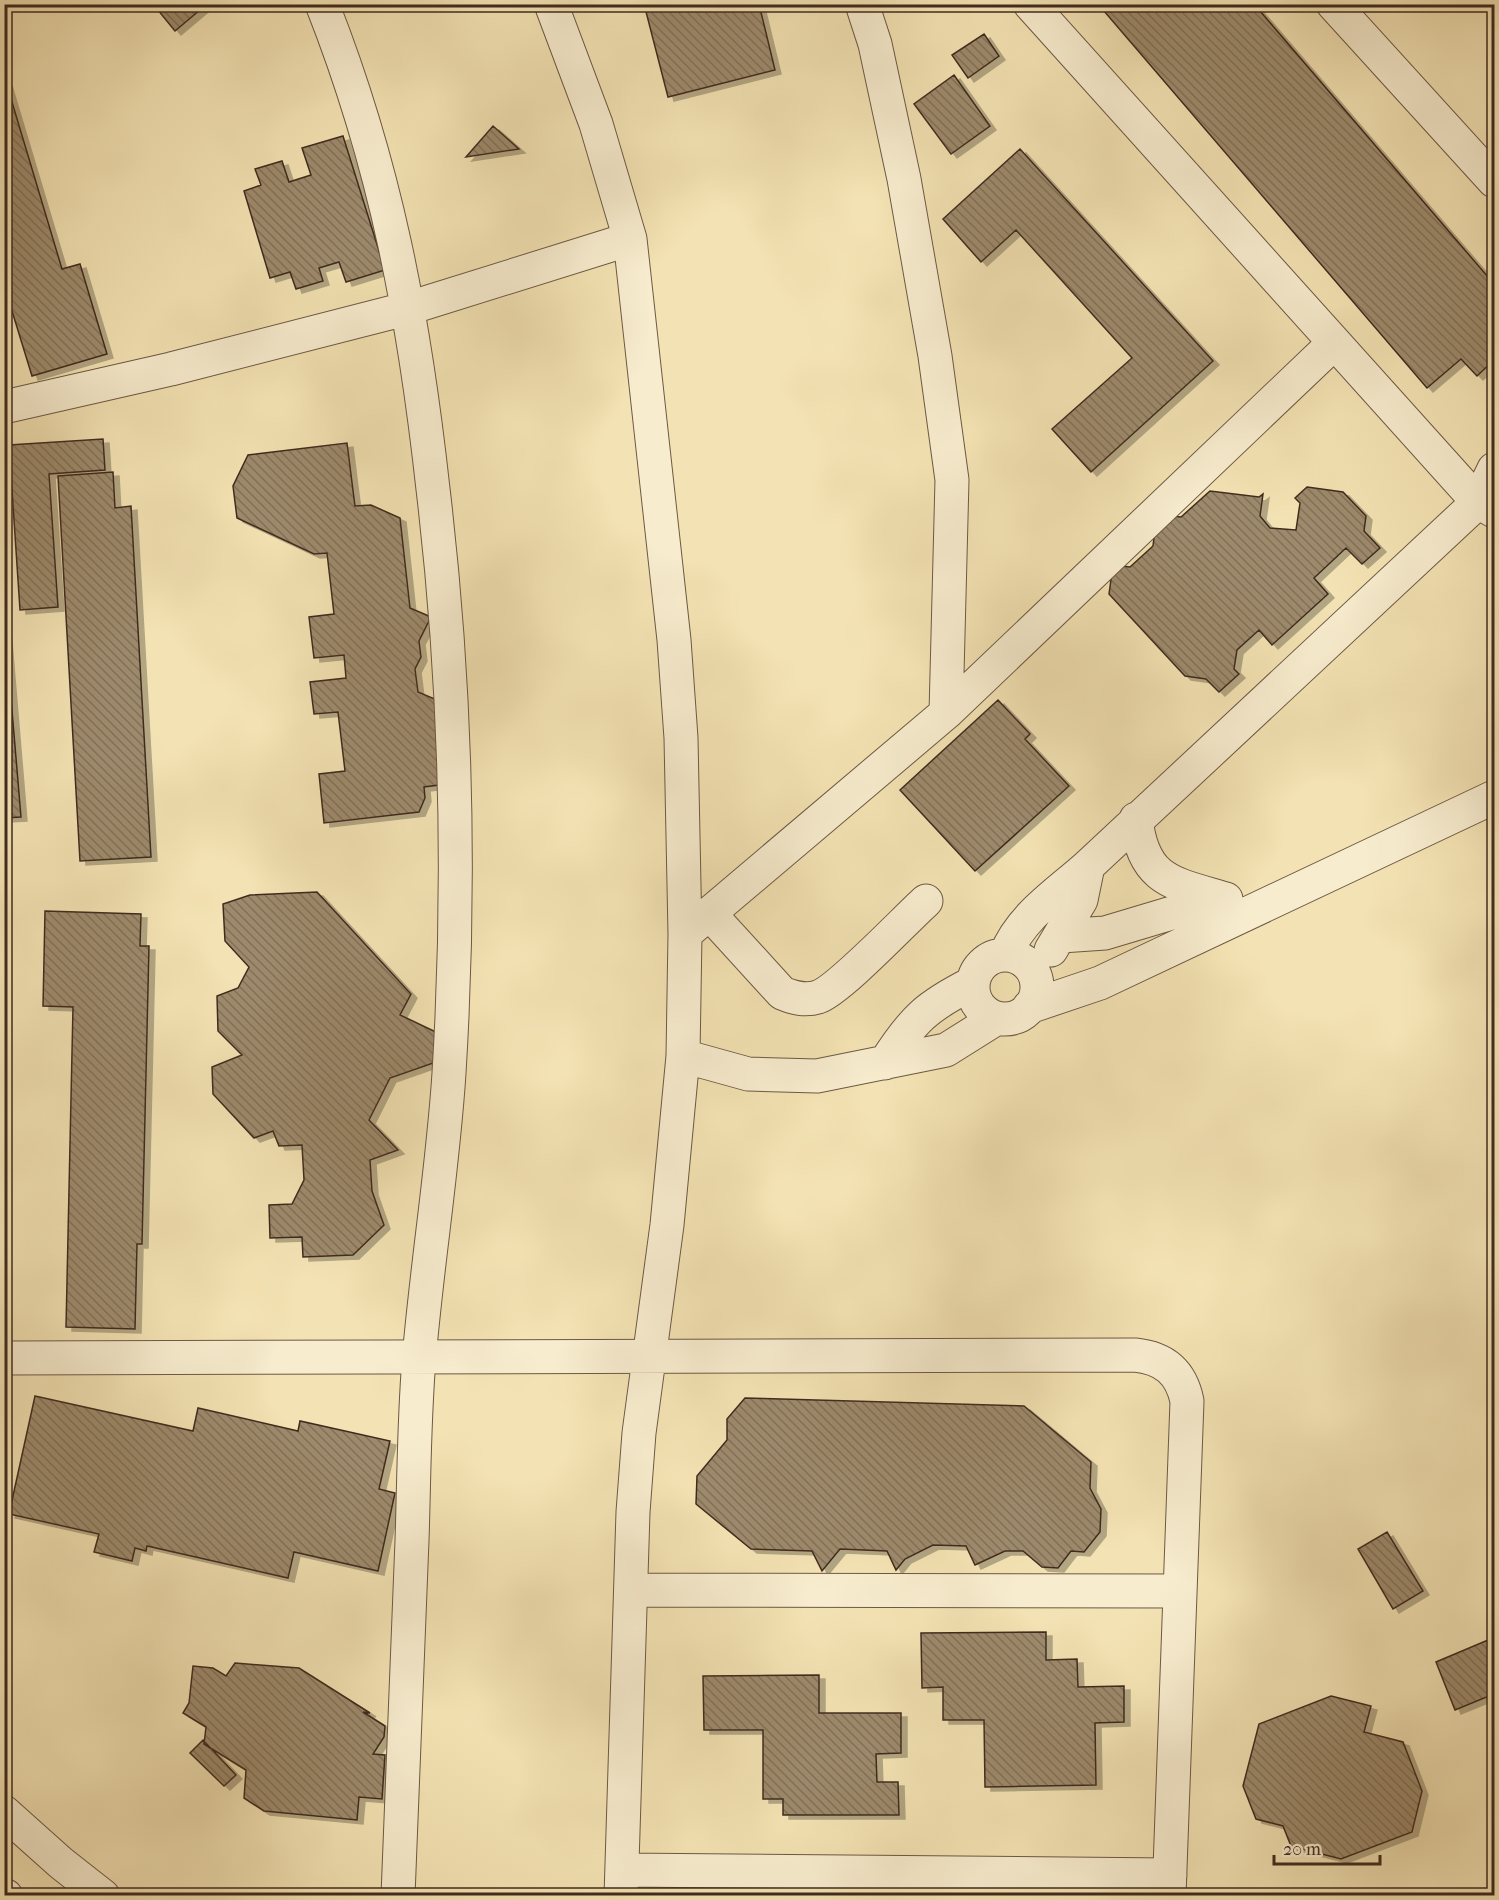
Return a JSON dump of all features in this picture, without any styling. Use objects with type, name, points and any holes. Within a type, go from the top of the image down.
[{"type":"street","points":[[322,4],[360,105],[381,177],[409,308],[441,556],[450,673],[455,806],[455,940],[449,1074],[437,1207],[419,1358],[398,1896]]},
{"type":"street","points":[[4,1358],[651,1358],[1135,1355],[1150,1356],[1164,1362],[1176,1372],[1184,1385],[1187,1401],[1169,1885],[622,1883],[631,1590],[639,1433],[651,1358],[667,1225],[683,1056],[685,934],[681,738],[674,640],[630,239],[596,124],[551,4]]},
{"type":"street","points":[[862,4],[877,53],[904,179],[935,356],[952,480],[945,713]]},
{"type":"street","points":[[1030,4],[1333,344],[1486,507]]},
{"type":"street","points":[[1333,4],[1494,181]]},
{"type":"street","points":[[4,407],[182,366],[409,308],[630,239]]},
{"type":"street","points":[[685,934],[945,713],[1333,344]]},
{"type":"street","points":[[1006,954],[1018,928],[1089,866],[1136,819],[1486,507],[1494,469]]},
{"type":"street","points":[[1029,1007],[1035,997],[1034,974],[1028,964],[1006,954],[994,956],[976,971],[973,994],[978,1005],[986,1013],[997,1018],[1009,1018],[1029,1007],[1100,983],[1494,797]]},
{"type":"street","points":[[1136,819],[1139,844],[1148,863],[1163,877],[1256,908]]},
{"type":"street","points":[[1034,974],[1061,936],[1081,900],[1089,866]]},
{"type":"street","points":[[1061,936],[1105,933],[1222,898]]},
{"type":"street","points":[[709,913],[782,993],[794,998],[807,999],[831,990],[926,902]]},
{"type":"street","points":[[885,1063],[905,1031],[920,1014],[939,1000],[973,983]]},
{"type":"street","points":[[683,1056],[748,1074],[783,1077],[817,1076],[945,1050],[997,1018]]},
{"type":"street","points":[[631,1590],[1180,1591]]},
{"type":"street","points":[[4,1812],[61,1863],[103,1896]]},
{"type":"building","points":[[153,4],[207,4],[175,31]]},
{"type":"building","points":[[644,4],[759,4],[775,70],[668,97]]},
{"type":"building","points":[[1098,4],[1254,4],[1494,284],[1494,360],[1477,376],[1461,359],[1427,388]]},
{"type":"building","points":[[984,34],[999,56],[968,78],[952,55]]},
{"type":"building","points":[[954,75],[990,126],[951,154],[914,104]]},
{"type":"building","points":[[6,82],[62,269],[80,264],[107,354],[32,376],[4,285]]},
{"type":"building","points":[[493,126],[519,149],[466,157]]},
{"type":"building","points":[[343,136],[385,270],[346,282],[339,262],[319,268],[323,281],[296,289],[290,272],[270,278],[244,191],[261,185],[255,169],[282,161],[289,182],[311,175],[302,148]]},
{"type":"building","points":[[1020,149],[1213,361],[1091,472],[1052,429],[1132,358],[1016,230],[981,262],[943,219]]},
{"type":"building","points":[[103,439],[105,470],[49,474],[58,607],[20,610],[9,445]]},
{"type":"building","points":[[347,443],[355,506],[371,505],[400,518],[410,608],[431,617],[419,641],[421,657],[415,669],[418,692],[437,700],[447,784],[424,787],[425,798],[419,812],[324,823],[319,774],[345,771],[338,712],[314,714],[310,682],[346,678],[344,655],[314,658],[309,617],[334,614],[327,553],[314,554],[237,518],[233,486],[248,455]]},
{"type":"building","points":[[113,472],[115,508],[131,506],[151,857],[80,861],[58,476]]},
{"type":"building","points":[[1307,487],[1343,492],[1366,516],[1364,531],[1380,548],[1362,564],[1346,548],[1314,578],[1328,594],[1272,645],[1259,630],[1237,650],[1234,669],[1239,674],[1219,692],[1206,679],[1185,676],[1109,594],[1113,565],[1130,567],[1153,546],[1155,529],[1170,516],[1181,517],[1210,491],[1259,497],[1263,494],[1260,516],[1270,528],[1296,530],[1300,503],[1295,498]]},
{"type":"building","points":[[4,615],[21,817],[4,818]]},
{"type":"building","points":[[998,700],[1030,734],[1025,739],[1069,786],[975,871],[900,790]]},
{"type":"building","points":[[317,892],[411,994],[400,1015],[438,1033],[439,1061],[390,1078],[369,1120],[398,1150],[370,1160],[372,1191],[384,1225],[353,1255],[303,1257],[302,1237],[270,1238],[269,1205],[292,1204],[304,1180],[302,1145],[279,1146],[273,1131],[254,1138],[213,1094],[212,1067],[242,1055],[218,1031],[217,996],[238,988],[249,967],[225,941],[223,904],[250,895]]},
{"type":"building","points":[[45,911],[141,914],[140,946],[149,946],[142,1244],[137,1244],[135,1329],[66,1327],[73,1007],[43,1006]]},
{"type":"building","points":[[35,1396],[193,1431],[198,1408],[298,1431],[300,1421],[390,1441],[379,1489],[395,1493],[378,1571],[294,1552],[288,1578],[147,1546],[146,1551],[135,1548],[132,1561],[94,1552],[99,1534],[9,1514]]},
{"type":"building","points":[[745,1398],[1024,1406],[1091,1462],[1090,1488],[1101,1509],[1100,1532],[1084,1552],[1071,1551],[1058,1568],[1042,1567],[1023,1551],[1005,1551],[975,1565],[966,1546],[933,1545],[905,1559],[896,1570],[887,1551],[840,1549],[822,1571],[812,1551],[751,1549],[696,1504],[697,1476],[727,1440],[727,1419]]},
{"type":"building","points":[[1387,1532],[1423,1591],[1393,1609],[1358,1549]]},
{"type":"building","points":[[1046,1632],[1046,1660],[1077,1659],[1078,1687],[1124,1686],[1124,1722],[1095,1723],[1096,1785],[985,1787],[984,1720],[943,1720],[943,1687],[922,1688],[921,1633]]},
{"type":"building","points":[[1488,1640],[1494,1655],[1494,1694],[1455,1710],[1436,1662]]},
{"type":"building","points":[[235,1663],[299,1668],[370,1713],[363,1712],[385,1726],[384,1737],[373,1754],[385,1755],[382,1799],[359,1797],[357,1820],[264,1811],[244,1798],[246,1770],[204,1744],[206,1727],[183,1713],[189,1703],[193,1666],[213,1668],[226,1676]]},
{"type":"building","points":[[819,1675],[819,1713],[901,1713],[901,1753],[876,1754],[877,1782],[898,1782],[899,1815],[783,1815],[783,1799],[763,1799],[763,1730],[704,1730],[703,1676]]},
{"type":"building","points":[[1331,1696],[1371,1706],[1364,1732],[1403,1742],[1422,1791],[1412,1832],[1341,1859],[1291,1846],[1283,1826],[1256,1819],[1243,1786],[1259,1724]]},
{"type":"building","points":[[203,1740],[236,1775],[224,1786],[190,1753]]}]
